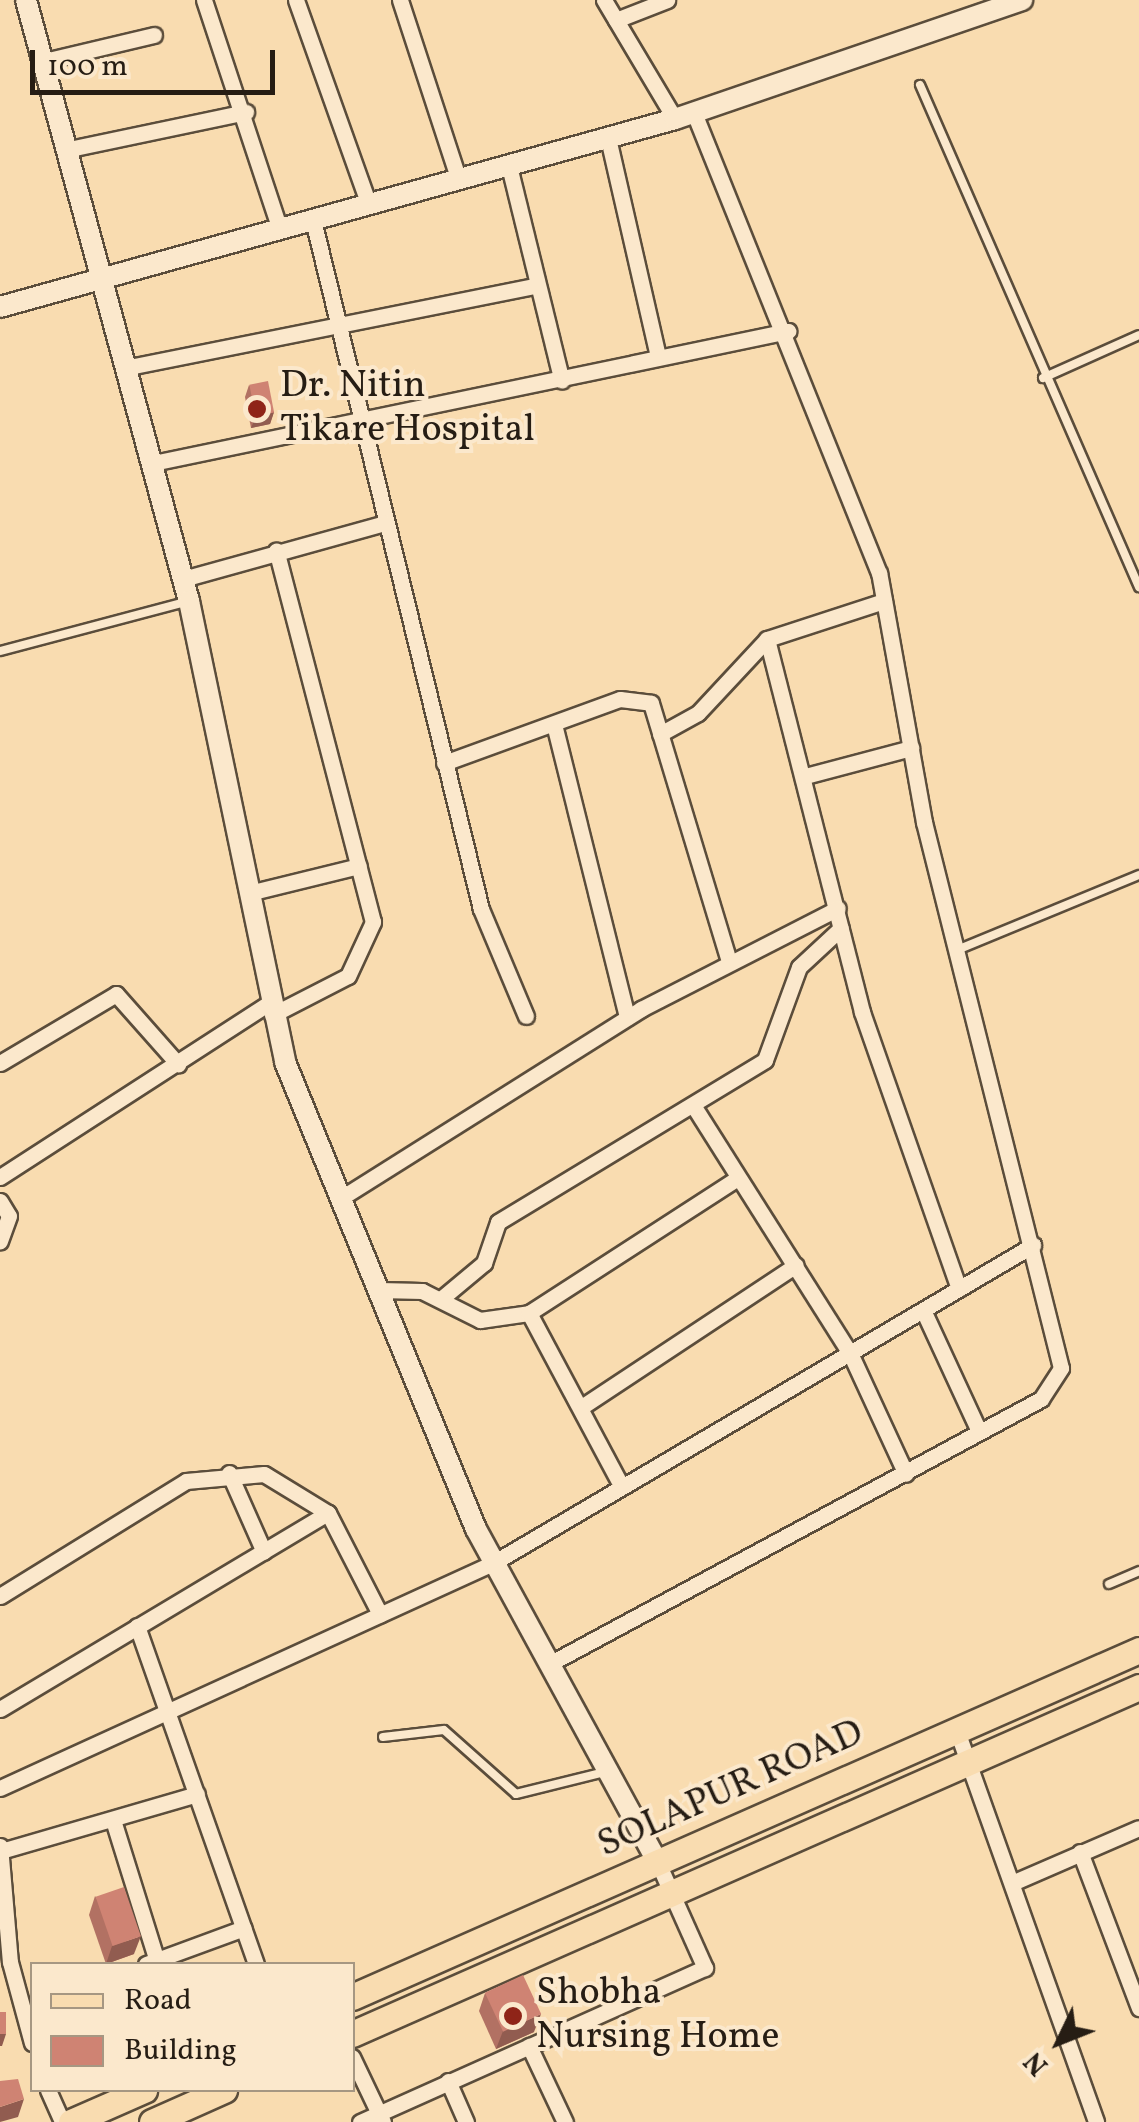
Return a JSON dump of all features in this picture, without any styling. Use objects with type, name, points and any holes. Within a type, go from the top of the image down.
[{"type":"main road","name":"SOLAPUR ROAD","points":[[355,1997],[1139,1650]]},
{"type":"main road","name":"SOLAPUR ROAD","points":[[355,2033],[1139,1686]]},
{"type":"main road","points":[[71,2122],[139,2092]]},
{"type":"main road","points":[[152,2122],[220,2092]]},
{"type":"street","points":[[26,0],[106,278],[190,601],[270,1009],[341,1198],[493,1562],[658,1863],[705,1968],[448,2081],[381,2117],[360,2122]]},
{"type":"street","points":[[204,0],[246,112],[280,230]]},
{"type":"street","points":[[296,0],[370,205]]},
{"type":"street","points":[[400,0],[459,180]]},
{"type":"street","points":[[549,1664],[1041,1400],[1061,1368],[957,950],[911,748],[884,600],[788,330],[685,116],[604,0]]},
{"type":"street","points":[[616,20],[667,0]]},
{"type":"street","points":[[0,307],[685,116],[1022,0]]},
{"type":"street","points":[[44,61],[154,36]]},
{"type":"street","points":[[69,148],[246,112]]},
{"type":"street","points":[[608,138],[658,357]]},
{"type":"street","points":[[509,166],[562,382]]},
{"type":"street","points":[[313,220],[481,908],[526,1016]]},
{"type":"street","points":[[129,367],[536,286]]},
{"type":"street","points":[[153,463],[362,424],[788,330]]},
{"type":"street","points":[[183,579],[276,550],[385,524]]},
{"type":"street","points":[[0,1178],[270,1009],[326,994],[364,959],[373,922],[276,550]]},
{"type":"street","points":[[660,734],[698,714],[767,640],[884,600]]},
{"type":"street","points":[[767,640],[841,928],[959,1289]]},
{"type":"street","points":[[444,762],[555,728],[630,697],[651,703],[729,961]]},
{"type":"street","points":[[555,728],[627,1017]]},
{"type":"street","points":[[804,776],[911,748]]},
{"type":"street","points":[[249,893],[358,866]]},
{"type":"street","points":[[341,1198],[627,1017],[838,908]]},
{"type":"street","points":[[442,1298],[484,1262],[498,1222],[765,1060],[799,968],[841,928]]},
{"type":"street","points":[[0,1063],[116,994],[178,1064]]},
{"type":"street","points":[[693,1105],[850,1353],[906,1474]]},
{"type":"street","points":[[379,1290],[442,1298],[480,1320],[529,1313],[738,1178]]},
{"type":"street","points":[[0,1202],[9,1216],[0,1241]]},
{"type":"street","points":[[0,1788],[493,1562],[1033,1246]]},
{"type":"street","points":[[583,1406],[796,1265]]},
{"type":"street","points":[[924,1310],[980,1431]]},
{"type":"street","points":[[529,1313],[583,1406],[622,1487]]},
{"type":"street","points":[[0,1596],[148,1500],[229,1473],[291,1483],[328,1512],[380,1614]]},
{"type":"street","points":[[229,1473],[264,1552]]},
{"type":"street","points":[[0,1709],[328,1512]]},
{"type":"street","points":[[137,1626],[255,1962]]},
{"type":"street","points":[[957,1731],[1096,2122]]},
{"type":"street","points":[[28,2011],[5,1963],[0,1848],[197,1794]]},
{"type":"street","points":[[113,1820],[152,1962],[244,1928]]},
{"type":"street","points":[[1012,1883],[1139,1828]]},
{"type":"street","points":[[1080,1852],[1132,1970],[1139,2008]]},
{"type":"street","points":[[529,2046],[565,2122]]},
{"type":"street","points":[[355,2063],[381,2117]]},
{"type":"street","points":[[448,2081],[466,2122]]},
{"type":"street","points":[[49,2092],[62,2122]]},
{"type":"lane","points":[[920,85],[1044,378],[1139,587]]},
{"type":"lane","points":[[1044,378],[1139,335]]},
{"type":"lane","points":[[0,652],[190,601]]},
{"type":"lane","points":[[957,950],[1139,875]]},
{"type":"lane","points":[[1109,1584],[1139,1571]]},
{"type":"lane","points":[[383,1737],[444,1730],[516,1794],[605,1772]]},
{"type":"building","points":[[268,381],[274,412],[255,416],[249,385]]},
{"type":"building","points":[[124,1887],[141,1936],[113,1946],[96,1897]]},
{"type":"building","points":[[523,1975],[541,2014],[503,2032],[485,1993]]},
{"type":"building","points":[[0,2012],[6,2012],[6,2034],[0,2034]]},
{"type":"building","points":[[18,2079],[24,2099],[0,2107],[0,2081]]},
{"type":"place","name":"Dr. Nitin Tikare Hospital","points":[[257,409]]},
{"type":"place","name":"Shobha Nursing Home","points":[[513,2016]]}]
